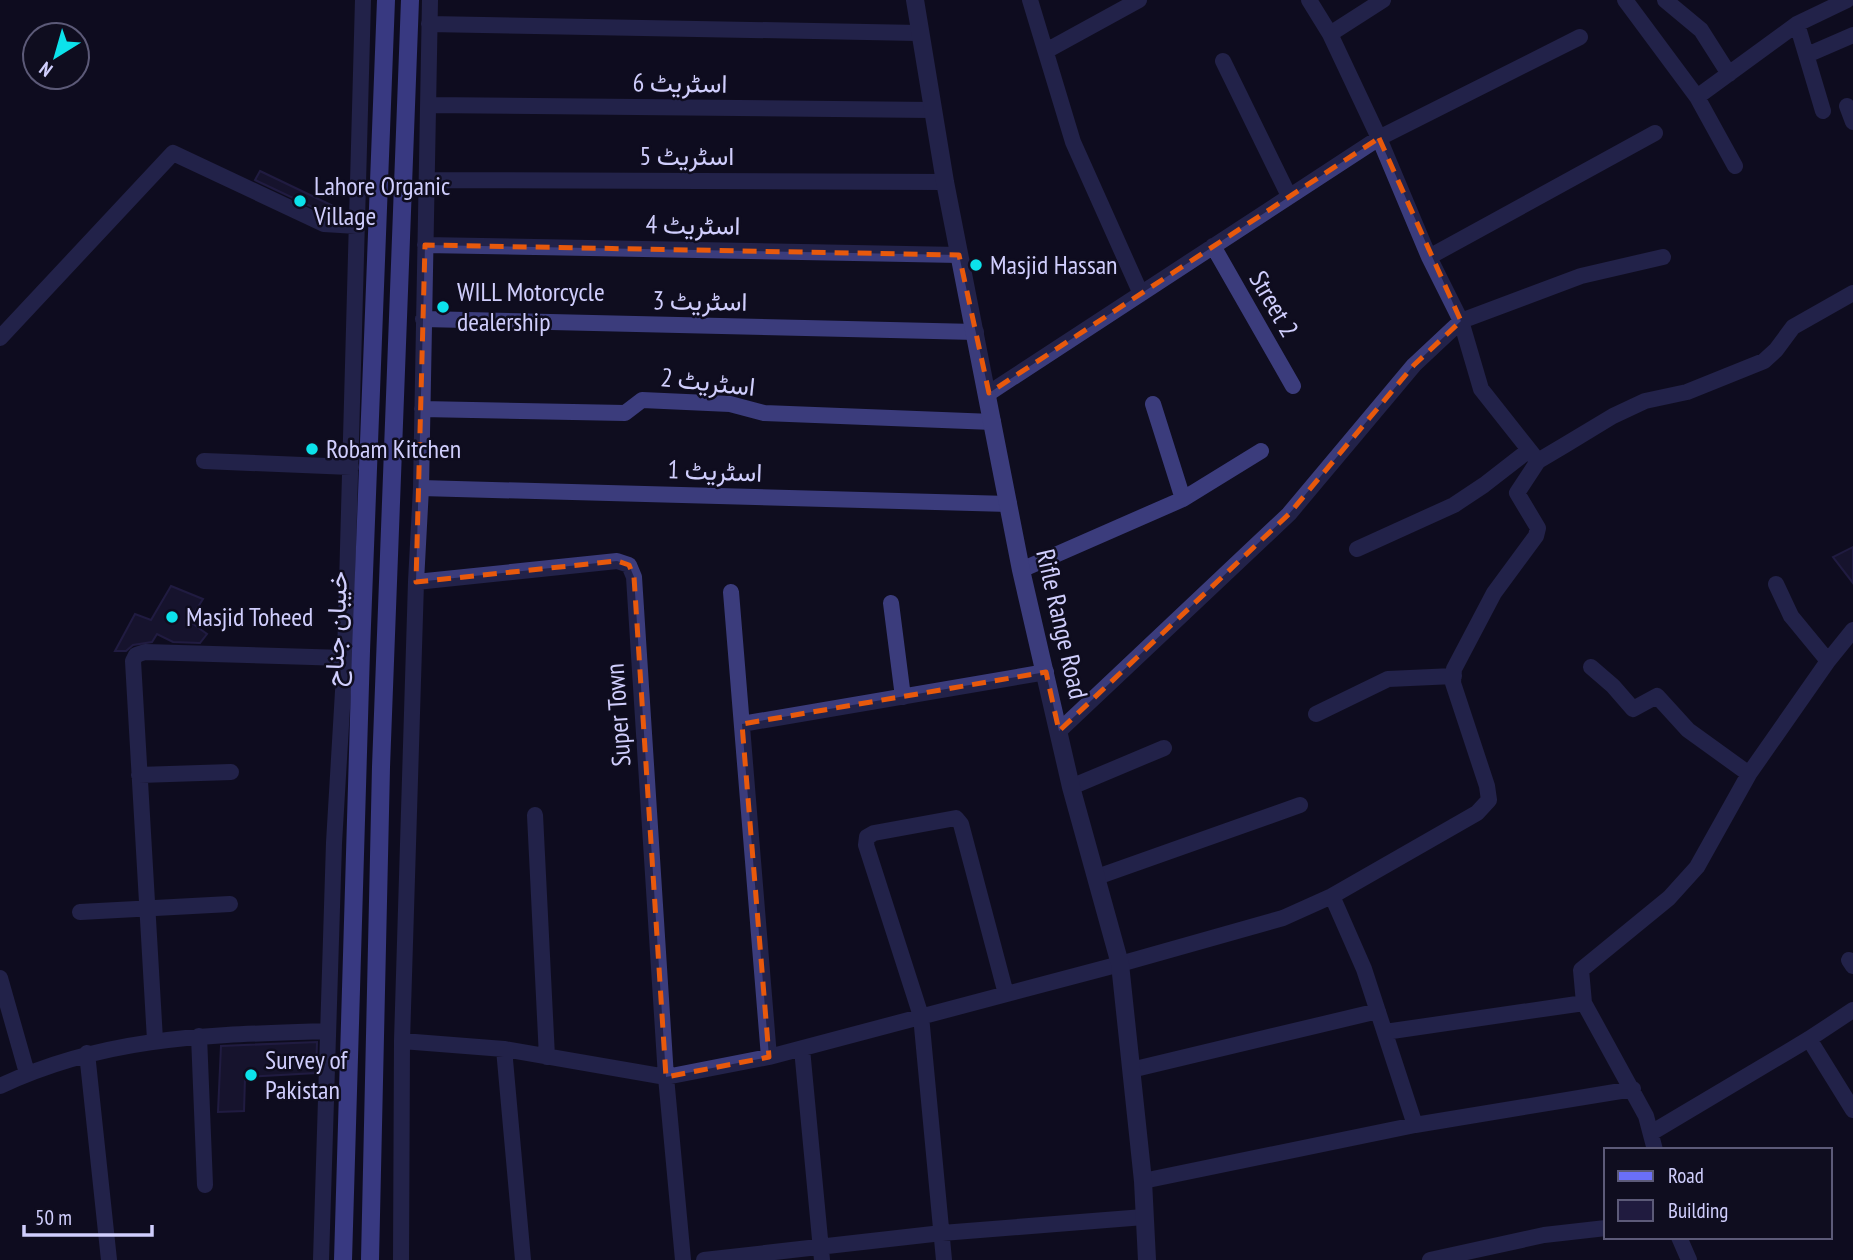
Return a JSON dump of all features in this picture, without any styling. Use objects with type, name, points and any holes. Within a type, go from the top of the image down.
[{"type":"main road","name":"خیبان جناح","points":[[343,1260],[361,652],[386,0]]},
{"type":"main road","name":"خیبان جناح","points":[[370,1260],[381,767],[410,0]]},
{"type":"street","points":[[321,1260],[334,843],[345,659],[363,0]]},
{"type":"street","points":[[401,1260],[402,1041],[421,488],[430,0]]},
{"type":"street","name":"Rifle Range Road","points":[[915,0],[945,182],[989,393],[1021,570],[1071,787],[1120,964],[1143,1181],[1147,1260]]},
{"type":"street","points":[[1030,0],[1073,142],[1141,294]]},
{"type":"street","points":[[1046,51],[1139,0]]},
{"type":"street","points":[[1309,0],[1330,34],[1379,138],[1429,257],[1461,321],[1481,389],[1533,456]]},
{"type":"street","points":[[1330,34],[1383,0]]},
{"type":"street","points":[[1625,0],[1697,97],[1735,166]]},
{"type":"street","points":[[1665,0],[1701,30],[1729,74]]},
{"type":"street","points":[[1697,97],[1797,24],[1847,0]]},
{"type":"street","points":[[429,24],[919,33]]},
{"type":"street","points":[[1797,24],[1823,111]]},
{"type":"street","points":[[1807,55],[1853,36]]},
{"type":"street","points":[[989,393],[1379,138],[1580,37]]},
{"type":"street","points":[[1223,61],[1289,196]]},
{"type":"street","name":"اسٹریٹ 6","points":[[428,105],[932,110]]},
{"type":"street","points":[[1847,106],[1853,122]]},
{"type":"street","points":[[1429,257],[1655,133]]},
{"type":"street","points":[[0,338],[173,153],[324,224],[357,226]]},
{"type":"street","name":"اسٹریٹ 5","points":[[428,180],[945,182]]},
{"type":"street","name":"اسٹریٹ 4","points":[[425,245],[959,255]]},
{"type":"street","name":"Street 2","points":[[1213,246],[1293,386]]},
{"type":"street","points":[[1059,731],[1289,514],[1414,365],[1461,321],[1581,276],[1663,257]]},
{"type":"street","points":[[1357,549],[1454,505],[1533,456],[1634,406],[1686,392],[1764,361],[1793,327],[1853,292]]},
{"type":"street","name":"اسٹریٹ 3","points":[[423,319],[976,332]]},
{"type":"street","name":"اسٹریٹ 2","points":[[422,409],[625,413],[642,400],[730,404],[764,413],[993,422]]},
{"type":"street","points":[[1153,404],[1183,499]]},
{"type":"street","points":[[1021,570],[1183,499],[1261,451]]},
{"type":"street","points":[[402,1041],[504,1049],[666,1077],[802,1049],[1120,964],[1283,918],[1332,895],[1477,813],[1489,800],[1488,786],[1453,683],[1454,668],[1494,593],[1536,536],[1538,528],[1517,493],[1533,456]]},
{"type":"street","points":[[204,461],[351,467]]},
{"type":"street","name":"اسٹریٹ 1","points":[[421,488],[1009,504]]},
{"type":"street","name":"Super Town","points":[[416,582],[617,561],[629,565],[634,577],[666,1077]]},
{"type":"street","points":[[1776,584],[1791,617],[1828,660]]},
{"type":"street","points":[[731,592],[769,1057]]},
{"type":"street","points":[[891,603],[902,697]]},
{"type":"street","points":[[1853,629],[1828,660],[1749,774],[1697,867],[1669,898],[1581,970],[1584,1003],[1633,1089],[1646,1116],[1653,1142],[1853,1010]]},
{"type":"street","points":[[155,1040],[133,661],[136,655],[145,652],[345,659]]},
{"type":"street","points":[[1591,667],[1613,685],[1633,709],[1657,696],[1688,730],[1749,774]]},
{"type":"street","points":[[742,724],[1046,672]]},
{"type":"street","points":[[1316,714],[1388,679],[1454,676]]},
{"type":"street","points":[[1071,787],[1164,748]]},
{"type":"street","points":[[139,775],[231,772]]},
{"type":"street","points":[[1097,877],[1300,805]]},
{"type":"street","points":[[535,815],[547,1057]]},
{"type":"street","points":[[944,1260],[921,1016],[866,845],[867,837],[874,833],[956,818],[961,824],[1006,994]]},
{"type":"street","points":[[1332,895],[1364,969],[1415,1125]]},
{"type":"street","points":[[80,912],[230,904]]},
{"type":"street","points":[[0,978],[27,1073]]},
{"type":"street","points":[[1385,1032],[1584,1003]]},
{"type":"street","points":[[1131,1070],[1378,1011]]},
{"type":"street","points":[[0,1086],[27,1073],[87,1053],[155,1040],[328,1031]]},
{"type":"street","points":[[199,1036],[205,1185]]},
{"type":"street","points":[[1809,1039],[1853,1110]]},
{"type":"street","points":[[504,1049],[523,1260]]},
{"type":"street","points":[[802,1049],[821,1253]]},
{"type":"street","points":[[87,1053],[109,1260]]},
{"type":"street","points":[[666,1077],[683,1260]]},
{"type":"street","points":[[1143,1181],[1415,1125],[1633,1089]]},
{"type":"street","points":[[704,1260],[821,1253],[942,1233],[1144,1217]]},
{"type":"street","points":[[1430,1260],[1544,1234],[1604,1228]]},
{"type":"street","points":[[1680,1239],[1689,1260]]},
{"type":"highlighted area","points":[[1379,138],[1461,321],[1414,365],[1289,514],[1059,731],[1046,672],[742,724],[769,1057],[666,1077],[634,577],[629,565],[617,561],[416,582],[425,245],[959,255],[989,393]]},
{"type":"building","points":[[260,171],[333,206],[333,214],[327,214],[255,180]]},
{"type":"building","points":[[1853,547],[1853,583],[1833,557]]},
{"type":"building","name":"Masjid Toheed","points":[[171,586],[203,599],[189,621],[207,634],[200,643],[173,642],[157,634],[152,642],[133,645],[126,651],[115,651],[135,614],[151,620]]},
{"type":"building","name":"Survey of Pakistan","points":[[317,1042],[316,1073],[245,1077],[244,1111],[218,1112],[221,1046]]},
{"type":"place","name":"Lahore Organic Village","points":[[300,201]]},
{"type":"place","name":"Masjid Hassan","points":[[976,265]]},
{"type":"place","name":"WILL Motorcycle dealership","points":[[443,307]]},
{"type":"place","name":"Robam Kitchen","points":[[312,449]]},
{"type":"place","name":"Masjid Toheed","points":[[172,617]]},
{"type":"place","name":"Survey of Pakistan","points":[[251,1075]]}]
